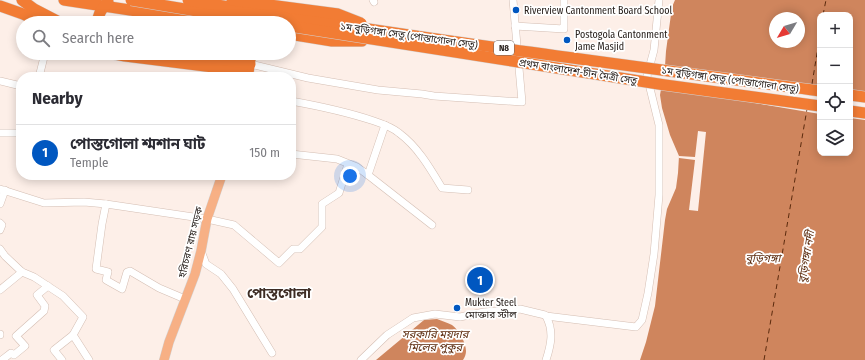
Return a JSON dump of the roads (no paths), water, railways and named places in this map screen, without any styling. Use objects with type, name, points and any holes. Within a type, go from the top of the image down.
[{"type":"highway","points":[[22,0],[34,9],[48,16]]},
{"type":"highway","points":[[64,0],[108,4],[176,16]]},
{"type":"highway","points":[[131,0],[227,16]]},
{"type":"highway","name":"১ম বুড়িগঙ্গা সেতু (পোস্তাগোলা সেতু)","points":[[188,0],[278,16]]},
{"type":"highway","points":[[232,0],[338,14],[380,35]]},
{"type":"highway","points":[[251,16],[254,0]]},
{"type":"highway","points":[[258,16],[261,0]]},
{"type":"highway","points":[[98,16],[108,4]]},
{"type":"highway","points":[[0,6],[27,16]]},
{"type":"highway","name":"১ম বুড়িগঙ্গা সেতু (পোস্তাগোলা সেতু)","points":[[296,19],[380,35],[494,47],[817,91]]},
{"type":"highway","name":"প্রথম বাংলাদেশ-চীন মৈত্রী সেতু","points":[[296,27],[380,35],[665,85],[817,106]]},
{"type":"highway","points":[[296,35],[332,41],[380,35]]},
{"type":"highway","points":[[156,60],[221,68],[246,65]]},
{"type":"highway","points":[[220,60],[246,65]]},
{"type":"highway","points":[[233,60],[246,65]]},
{"type":"highway","points":[[853,95],[865,97]]},
{"type":"highway","points":[[853,111],[865,113]]},
{"type":"main road","name":"হরিচরণ রায় সড়ক","points":[[164,360],[195,274],[207,219],[220,180]]},
{"type":"street","points":[[296,75],[378,90],[434,96],[522,102],[513,0]]},
{"type":"street","points":[[515,26],[564,29],[564,0]]},
{"type":"street","points":[[362,360],[387,335],[413,318],[435,314],[460,317],[484,312],[520,309],[546,316],[636,327],[642,320],[654,254],[659,195],[659,125],[647,76],[654,50],[659,0]]},
{"type":"street","points":[[40,72],[44,60]]},
{"type":"street","points":[[246,65],[279,72]]},
{"type":"street","points":[[0,81],[16,85]]},
{"type":"street","points":[[296,103],[320,106],[385,125],[398,132],[412,144],[424,158],[442,188],[468,190]]},
{"type":"street","points":[[368,175],[385,125]]},
{"type":"street","points":[[0,133],[16,133]]},
{"type":"street","points":[[296,155],[337,159],[357,167],[432,225]]},
{"type":"street","points":[[0,204],[3,189],[44,203],[84,202],[106,204],[207,219],[234,225],[278,263],[293,249],[300,249],[322,227],[322,204],[339,193],[348,164]]},
{"type":"street","points":[[106,204],[96,269],[108,272],[106,280],[122,289],[127,272],[130,271],[159,288],[185,299]]},
{"type":"street","points":[[0,223],[2,225],[0,230]]},
{"type":"street","points":[[0,249],[5,256],[22,272],[34,277],[63,296],[83,317],[72,335],[54,350],[62,360]]},
{"type":"street","points":[[201,251],[206,264],[221,274],[233,289],[272,353]]},
{"type":"street","points":[[0,290],[22,272]]},
{"type":"street","points":[[1,359],[11,352],[14,355],[24,346],[16,336],[44,311],[45,306],[37,295],[48,286]]},
{"type":"street","points":[[546,316],[550,324],[551,343],[546,360]]},
{"type":"street","points":[[72,335],[89,360]]},
{"type":"water","name":"বুড়িগঙ্গা","points":[[675,0],[865,0],[865,360],[640,360],[655,306],[665,220],[667,209],[676,188],[678,173],[679,156],[670,135],[662,108],[660,95],[672,7]]},
{"type":"water","name":"সরকারি ময়দার মিলের পুকুর","points":[[437,319],[452,325],[460,333],[466,348],[466,354],[463,360],[376,360],[424,320]]},
{"type":"place","name":"Riverview Cantonment Board School","points":[[516,10]]},
{"type":"place","name":"Postogola Cantonment Jame Masjid","points":[[567,40]]},
{"type":"place","name":"পোস্তগোলা শ্মশান ঘাট","points":[[480,280]]},
{"type":"place","name":"Mukter Steel মোক্তার স্টীল","points":[[457,308]]},
{"type":"district","name":"পোস্তগোলা","points":[[279,293]]},
{"type":"water label","name":"বুড়িগঙ্গা নদী","points":[[806,257]]}]
